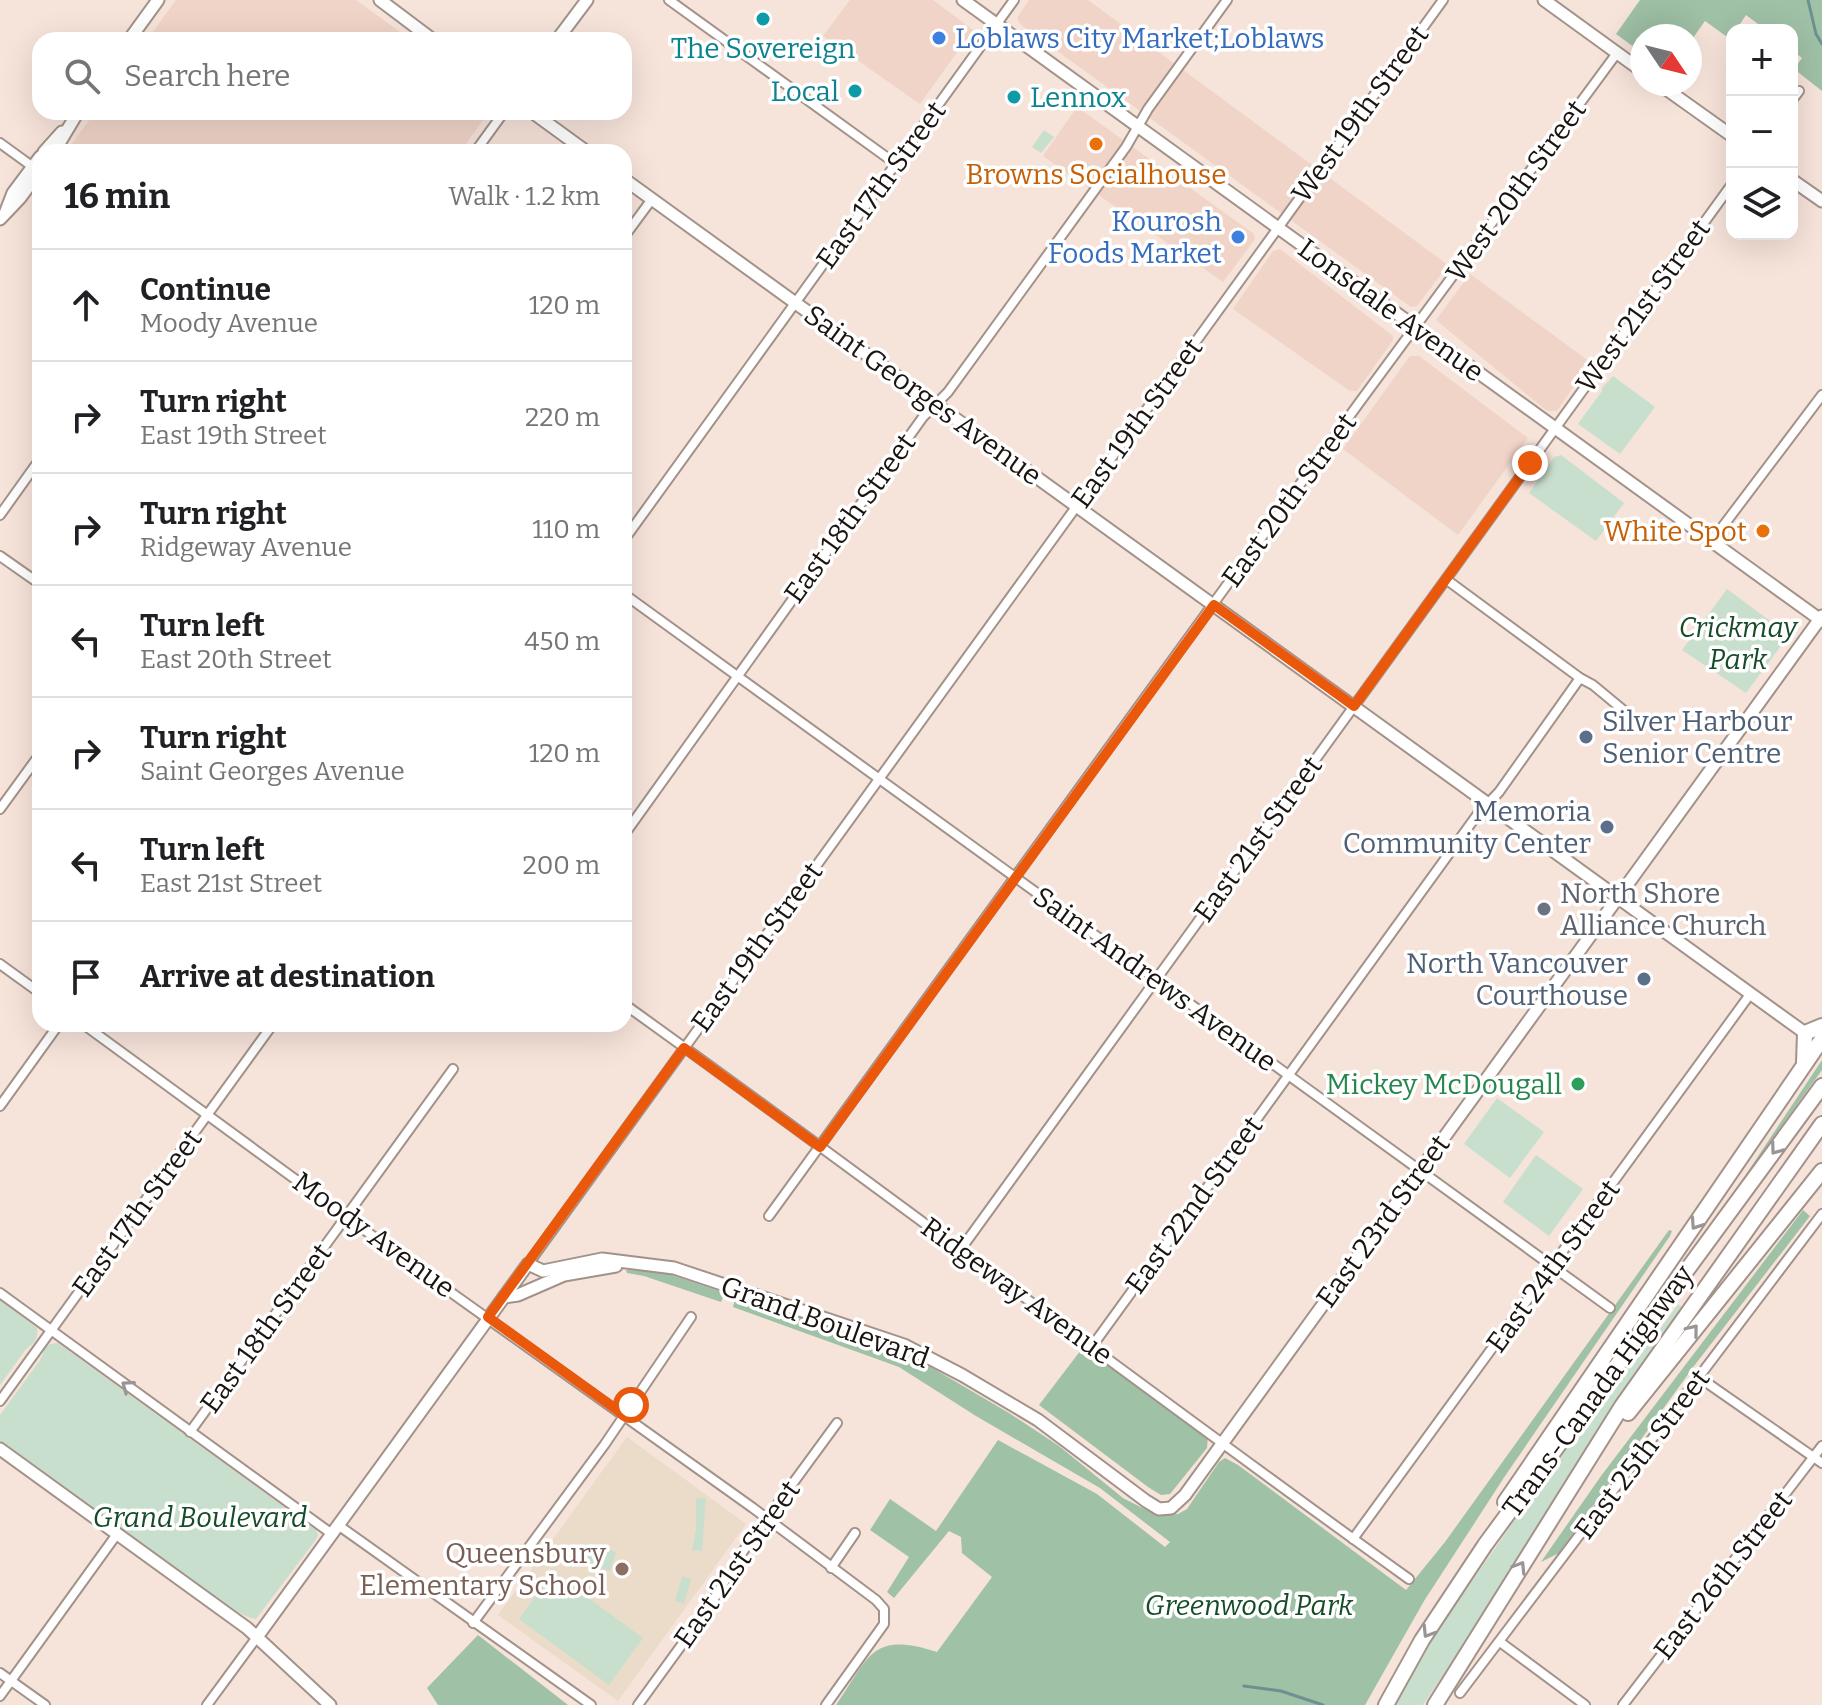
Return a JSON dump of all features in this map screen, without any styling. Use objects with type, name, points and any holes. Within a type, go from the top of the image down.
[{"type":"highway","points":[[1803,1067],[1805,1033],[1822,1026]]},
{"type":"highway","points":[[1442,1609],[1489,1525],[1822,1039]]},
{"type":"highway","name":"Trans-Canada Highway","points":[[1386,1705],[1442,1609],[1569,1429],[1822,1086]]},
{"type":"highway","name":"Trans-Canada Highway","points":[[1435,1705],[1649,1366],[1822,1124]]},
{"type":"highway","points":[[1560,1503],[1687,1337],[1822,1171]]},
{"type":"street","points":[[135,32],[158,0]]},
{"type":"street","points":[[380,0],[422,32]]},
{"type":"street","points":[[563,32],[587,0]]},
{"type":"street","points":[[669,0],[896,164]]},
{"type":"street","name":"Lonsdale Avenue","points":[[963,0],[1821,622]]},
{"type":"street","name":"East 17th Street","points":[[632,529],[1014,0]]},
{"type":"street","name":"East 18th Street","points":[[632,824],[923,417],[948,392],[1091,196],[1227,0]]},
{"type":"street","name":"West 19th Street","points":[[1278,228],[1443,0]]},
{"type":"street","points":[[1544,0],[1630,62]]},
{"type":"street","name":"West 20th Street","points":[[1415,329],[1617,53]]},
{"type":"street","points":[[1795,96],[1799,91]]},
{"type":"street","points":[[1676,96],[1726,132]]},
{"type":"street","points":[[58,144],[72,120]]},
{"type":"street","points":[[481,144],[498,120]]},
{"type":"street","points":[[543,120],[576,144]]},
{"type":"street","points":[[52,144],[66,129]]},
{"type":"street","points":[[0,143],[32,164]]},
{"type":"street","points":[[3,215],[13,193],[32,174]]},
{"type":"street","points":[[1798,184],[1822,201]]},
{"type":"street","name":"Saint Georges Avenue","points":[[632,185],[1805,1033]]},
{"type":"street","name":"West 21st Street","points":[[1554,429],[1726,192]]},
{"type":"street","points":[[632,226],[652,199]]},
{"type":"street","name":"East 19th Street","points":[[207,1705],[1278,228]]},
{"type":"street","name":"East 20th Street","points":[[769,1216],[1415,329]]},
{"type":"street","points":[[1711,542],[1822,395]]},
{"type":"street","name":"East 21st Street","points":[[961,1249],[1554,429]]},
{"type":"street","points":[[0,515],[32,470]]},
{"type":"street","points":[[0,556],[32,578]]},
{"type":"street","points":[[1447,580],[1593,685],[1628,714]]},
{"type":"street","name":"Saint Andrews Avenue","points":[[632,600],[1610,1308]]},
{"type":"street","name":"East 23rd Street","points":[[1171,1508],[1185,1495],[1821,622]]},
{"type":"street","name":"East 22nd Street","points":[[1093,1345],[1580,678]]},
{"type":"street","points":[[0,809],[32,765]]},
{"type":"street","points":[[0,964],[32,987]]},
{"type":"street","name":"East 24th Street","points":[[1353,1539],[1751,993]]},
{"type":"street","name":"Ridgeway Avenue","points":[[632,1010],[1409,1579]]},
{"type":"street","points":[[0,1106],[53,1032]]},
{"type":"street","name":"Moody Avenue","points":[[94,1032],[876,1600],[884,1609],[884,1624],[826,1705]]},
{"type":"street","name":"East 17th Street","points":[[0,1401],[267,1032]]},
{"type":"street","name":"East 18th Street","points":[[190,1432],[453,1069]]},
{"type":"street","name":"East 25th Street","points":[[1460,1693],[1822,1214]]},
{"type":"street","name":"Grand Boulevard","points":[[528,1264],[543,1271],[594,1260],[674,1268],[904,1345],[1038,1420],[1159,1509],[1171,1508]]},
{"type":"street","name":"Grand Boulevard","points":[[504,1297],[518,1295],[564,1275],[628,1263]]},
{"type":"street","points":[[0,1293],[190,1432],[591,1705]]},
{"type":"street","points":[[473,1623],[691,1317]]},
{"type":"street","points":[[1700,1378],[1822,1463]]},
{"type":"street","name":"East 21st Street","points":[[638,1705],[707,1610],[766,1519],[837,1423]]},
{"type":"street","name":"East 26th Street","points":[[1623,1705],[1822,1446]]},
{"type":"street","points":[[0,1449],[257,1637],[330,1705]]},
{"type":"street","points":[[831,1568],[855,1533]]},
{"type":"street","points":[[0,1696],[117,1534]]},
{"type":"street","points":[[1500,1642],[1585,1705]]},
{"type":"street","points":[[0,1673],[45,1705]]},
{"type":"shaded area","points":[[176,0],[356,0],[400,32],[153,32]]},
{"type":"shaded area","points":[[850,0],[933,0],[973,30],[920,104],[823,36]]},
{"type":"shaded area","points":[[1029,0],[1088,0],[1448,265],[1417,306],[1411,307],[1020,24],[1017,18]]},
{"type":"shaded area","points":[[1077,107],[1254,234],[1255,239],[1223,282],[1043,156]]},
{"type":"shaded area","points":[[89,120],[483,120],[466,144],[72,144]]},
{"type":"shaded area","points":[[1280,249],[1393,336],[1357,391],[1350,391],[1233,309],[1273,251]]},
{"type":"shaded area","points":[[1470,274],[1590,362],[1557,411],[1547,411],[1436,320]]},
{"type":"shaded area","points":[[1410,356],[1419,356],[1528,438],[1458,535],[1343,449]]},
{"type":"shaded area","name":"Queensbury Elementary School","points":[[627,1437],[746,1524],[618,1701],[498,1615]]},
{"type":"green space","points":[[1640,0],[1822,0],[1822,91],[1798,72],[1802,58],[1798,55],[1798,24],[1758,24],[1746,15],[1740,24],[1726,24],[1726,36],[1705,21],[1702,25],[1630,24],[1630,44],[1616,34]]},
{"type":"green space","points":[[1044,130],[1054,137],[1041,153],[1032,147]]},
{"type":"green space","points":[[1613,376],[1655,407],[1620,454],[1578,424]]},
{"type":"green space","points":[[1561,455],[1624,503],[1596,541],[1529,493],[1554,457]]},
{"type":"green space","name":"Crickmay Park","points":[[1727,589],[1789,635],[1746,693],[1682,650]]},
{"type":"green space","points":[[1822,1060],[1822,1070],[1733,1194]]},
{"type":"green space","points":[[1497,1098],[1544,1132],[1510,1178],[1464,1144]]},
{"type":"green space","points":[[1536,1155],[1583,1189],[1549,1236],[1503,1202]]},
{"type":"green space","points":[[1803,1210],[1810,1216],[1694,1366],[1559,1553],[1541,1562],[1601,1476]]},
{"type":"green space","name":"Greenwood Park","points":[[1669,1230],[1672,1231],[1670,1236],[1505,1476],[1424,1601],[1365,1705],[836,1705],[874,1652],[898,1645],[937,1652],[992,1577],[962,1553],[961,1537],[949,1531],[894,1598],[887,1592],[909,1557],[870,1530],[890,1499],[936,1531],[998,1440],[1097,1494],[1165,1547],[1170,1542],[1100,1488],[899,1367],[733,1307],[736,1296],[900,1349],[1009,1413],[1059,1446],[1123,1498],[1158,1516],[1178,1514],[1187,1509],[1219,1462],[1225,1458],[1406,1590],[1445,1542]]},
{"type":"green space","points":[[626,1270],[660,1271],[725,1293],[721,1302],[627,1273]]},
{"type":"green space","points":[[0,1300],[37,1328],[37,1335],[0,1385]]},
{"type":"green space","points":[[1678,1304],[1682,1307],[1616,1399],[1423,1705],[1395,1705],[1432,1638],[1588,1416]]},
{"type":"green space","name":"Grand Boulevard","points":[[58,1343],[316,1530],[318,1535],[315,1541],[256,1619],[210,1596],[0,1444],[0,1415],[40,1360],[45,1348]]},
{"type":"green space","points":[[1084,1346],[1208,1436],[1207,1448],[1170,1494],[1161,1495],[1148,1487],[1039,1405]]},
{"type":"green space","points":[[696,1498],[706,1499],[702,1551],[692,1550],[696,1530]]},
{"type":"green space","points":[[587,1543],[616,1552],[610,1571],[581,1562]]},
{"type":"green space","points":[[553,1572],[643,1638],[609,1685],[519,1619]]},
{"type":"green space","points":[[682,1576],[691,1579],[684,1604],[675,1601]]},
{"type":"green space","points":[[478,1635],[568,1705],[438,1705],[427,1688]]},
{"type":"waterway","points":[[1808,0],[1816,34],[1822,44]]},
{"type":"waterway","points":[[1244,1686],[1281,1691],[1323,1705]]},
{"type":"place","name":"The Sovereign","points":[[763,19]]},
{"type":"place","name":"Loblaws City Market;Loblaws","points":[[939,38]]},
{"type":"place","name":"Local","points":[[855,91]]},
{"type":"place","name":"Lennox","points":[[1014,97]]},
{"type":"place","name":"Browns Socialhouse","points":[[1096,144]]},
{"type":"place","name":"Kourosh Foods Market","points":[[1238,237]]},
{"type":"place","name":"White Spot","points":[[1763,531]]},
{"type":"place","name":"Silver Harbour Senior Centre","points":[[1586,737]]},
{"type":"place","name":"Memoria Community Center","points":[[1607,827]]},
{"type":"place","name":"North Shore Alliance Church","points":[[1544,909]]},
{"type":"place","name":"North Vancouver Courthouse","points":[[1644,979]]},
{"type":"place","name":"Mickey McDougall","points":[[1578,1084]]},
{"type":"place","name":"Queensbury Elementary School","points":[[622,1569]]},
{"type":"route","points":[[631,1405],[624,1415],[488,1317],[684,1048],[820,1147],[1214,605],[1354,706],[1530,463]]}]
